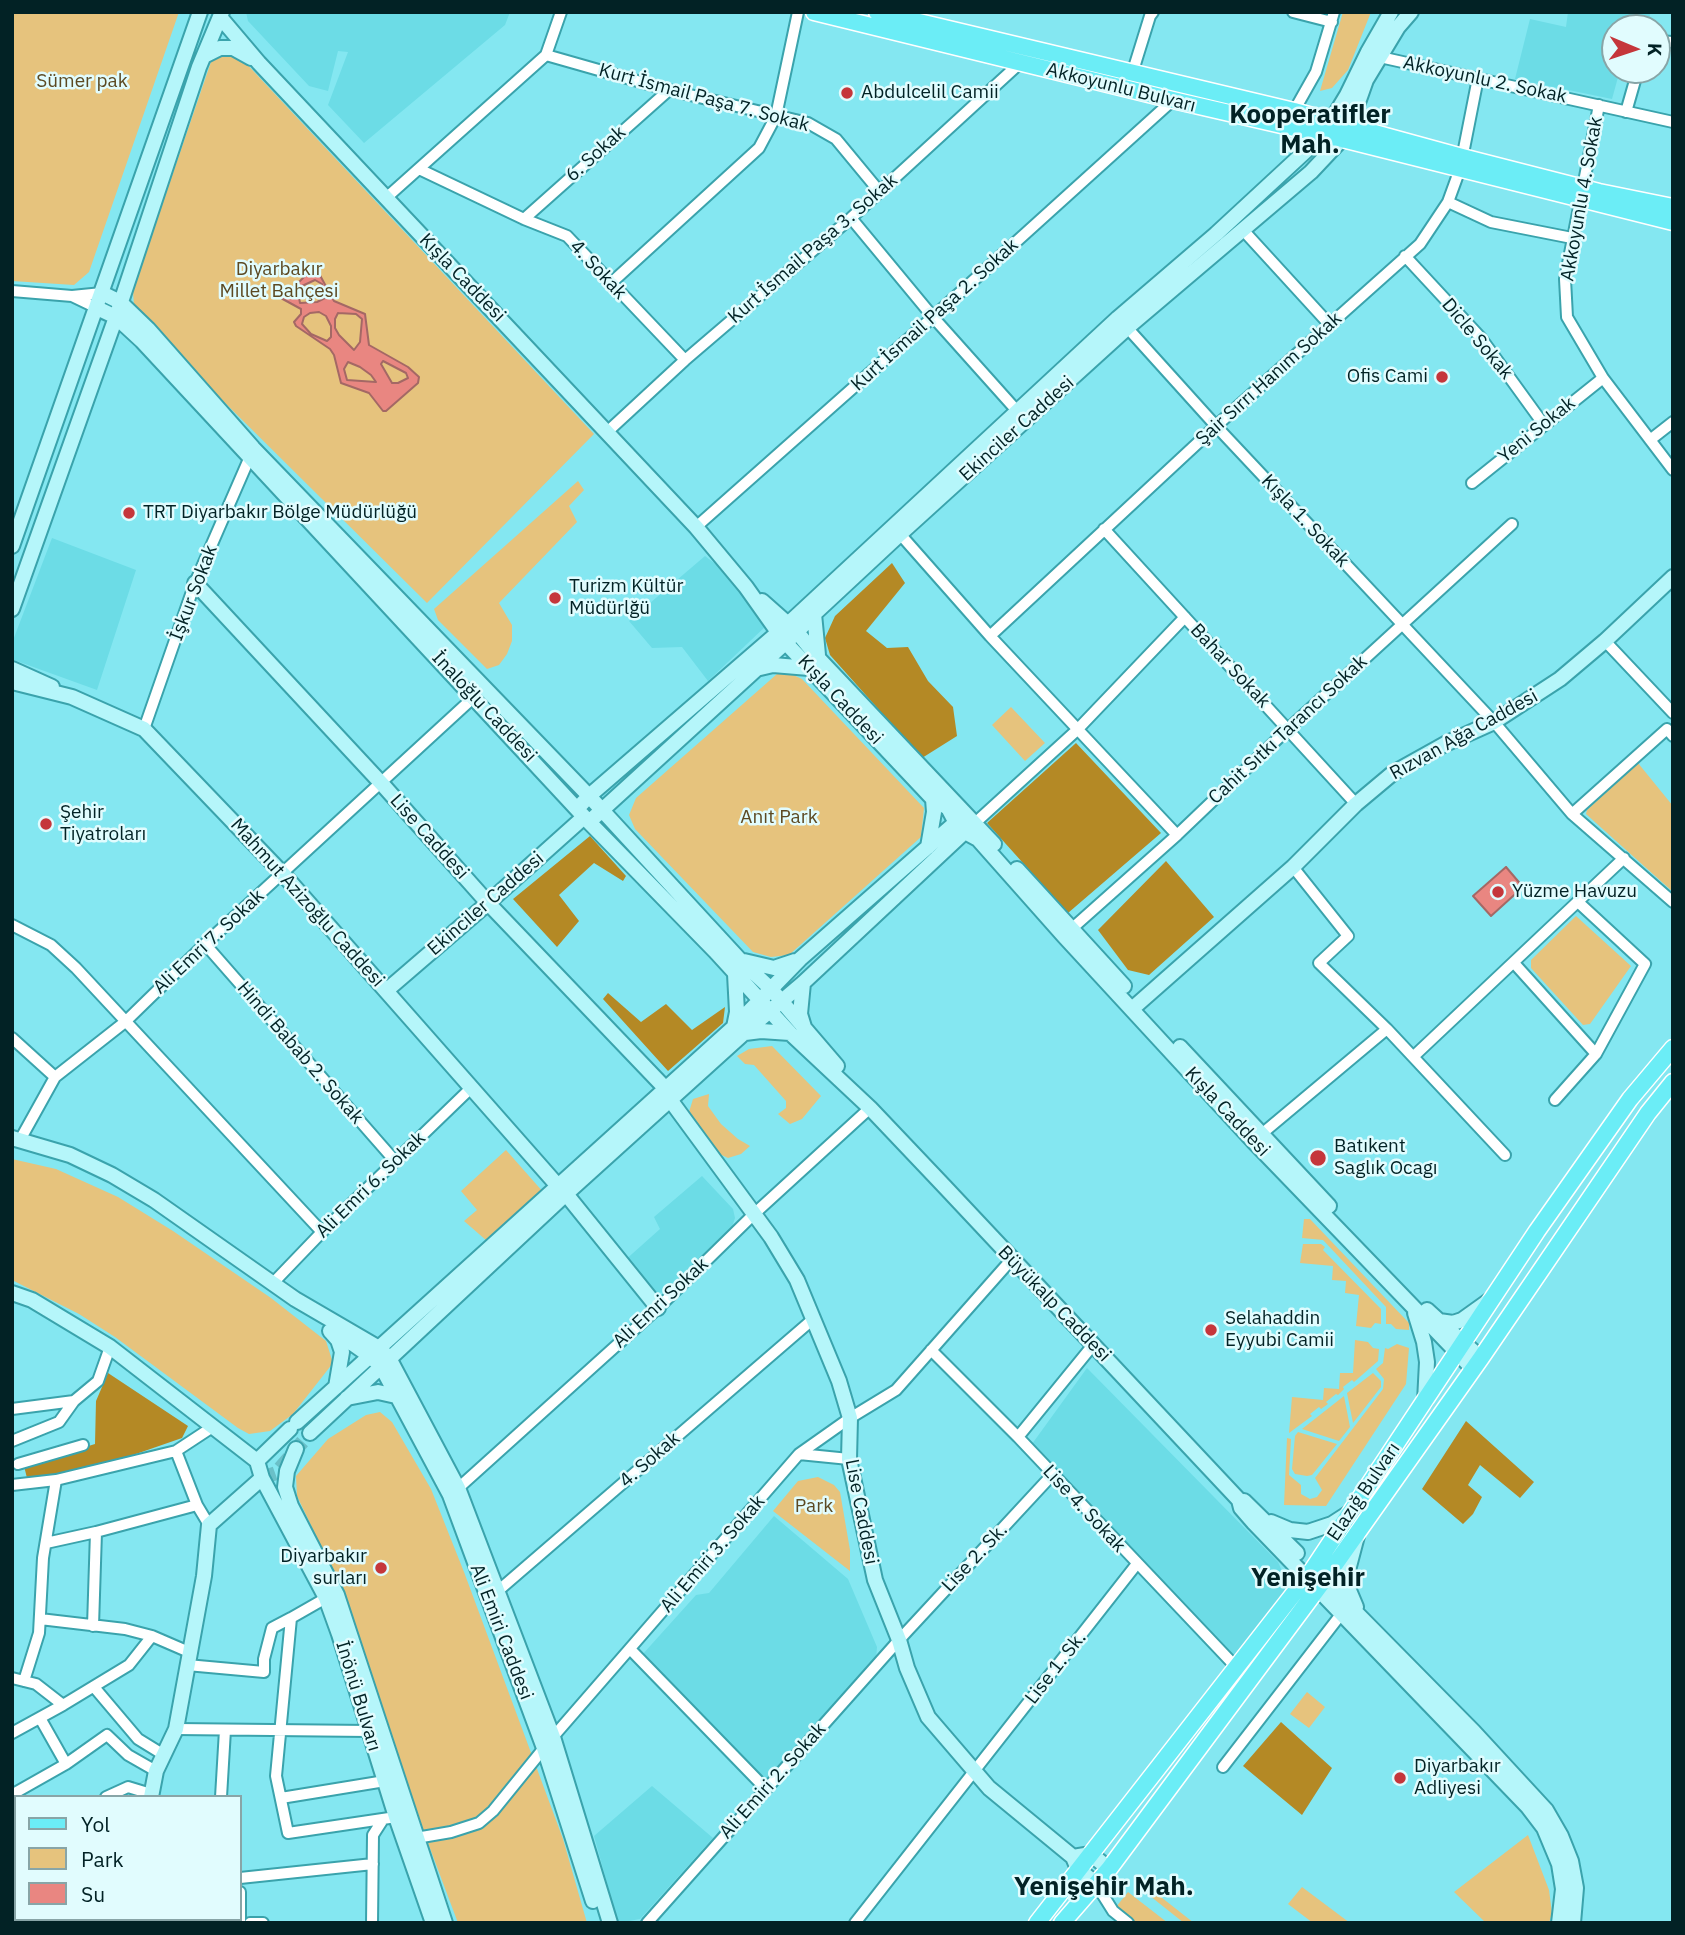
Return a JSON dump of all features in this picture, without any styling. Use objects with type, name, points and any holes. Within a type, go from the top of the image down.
[{"type":"main road","name":"Akkoyunlu Bulvarı","points":[[814,12],[1173,100],[1345,133],[1581,194],[1673,222]]},
{"type":"main road","name":"Akkoyunlu Bulvarı","points":[[877,12],[1294,111],[1327,129]]},
{"type":"main road","name":"Akkoyunlu Bulvarı","points":[[1581,194],[1673,207]]},
{"type":"main road","name":"Elazığ Bulvarı","points":[[1062,1923],[1109,1869],[1315,1579],[1353,1510],[1460,1347],[1630,1100],[1673,1048]]},
{"type":"main road","name":"Elazığ Bulvarı","points":[[1037,1923],[1075,1863],[1091,1854],[1236,1667],[1358,1532],[1648,1114],[1673,1082]]},
{"type":"street","points":[[12,546],[200,12]]},
{"type":"street","points":[[386,198],[546,55],[561,12]]},
{"type":"street","points":[[610,284],[759,148],[776,116],[798,12]]},
{"type":"street","points":[[1132,74],[1153,12]]},
{"type":"street","points":[[1293,12],[1333,17],[1316,72],[1294,111]]},
{"type":"street","name":"Ekinciler Caddesi","points":[[387,990],[584,816],[602,811],[625,790],[755,670],[787,633],[814,614],[901,534],[1327,129],[1391,12]]},
{"type":"street","name":"Ekinciler Caddesi","points":[[584,816],[589,796],[787,633],[1018,412],[1123,323],[1243,230],[1311,172],[1345,133],[1366,80],[1398,27],[1411,12]]},
{"type":"street","points":[[12,609],[116,317],[204,56],[221,15]]},
{"type":"street","name":"Kışla Caddesi","points":[[221,15],[259,63],[696,527],[933,799],[966,823],[1413,1308],[1477,1363]]},
{"type":"street","points":[[204,56],[219,48],[233,48],[259,63]]},
{"type":"street","name":"Kurt İsmail Paşa 7. Sokak","points":[[546,55],[669,90],[808,123],[836,139],[879,191]]},
{"type":"street","name":"Akkoyunlu 2. Sokak","points":[[1380,57],[1673,122]]},
{"type":"street","name":"Kurt İsmail Paşa 3. Sokak","points":[[606,433],[684,360],[850,218],[1020,63]]},
{"type":"street","name":"Şair Sırrı Hanım Sokak","points":[[990,636],[1216,426],[1420,244],[1448,202],[1461,163],[1478,78]]},
{"type":"street","points":[[1626,112],[1634,84]]},
{"type":"street","name":"6. Sokak","points":[[524,219],[669,90]]},
{"type":"street","name":"Kurt İsmail Paşa 2. Sokak","points":[[696,527],[1173,100]]},
{"type":"street","name":"Akkoyunlu 4. Sokak","points":[[1599,105],[1565,279],[1567,317],[1603,378],[1673,470]]},
{"type":"street","name":"4. Sokak","points":[[419,169],[524,219],[567,236],[684,360]]},
{"type":"street","points":[[1448,202],[1491,222],[1572,238]]},
{"type":"street","points":[[850,218],[1018,412]]},
{"type":"street","points":[[1243,230],[1329,324]]},
{"type":"street","name":"Dicle Sokak","points":[[1405,257],[1481,338],[1544,425]]},
{"type":"street","points":[[12,291],[72,296],[102,293]]},
{"type":"street","name":"İnaloğlu Caddesi","points":[[102,293],[120,302],[148,329],[253,448],[622,832],[738,967],[760,1000],[777,1006]]},
{"type":"street","points":[[72,296],[97,308]]},
{"type":"street","name":"İnaloğlu Caddesi","points":[[97,308],[116,317],[142,341],[584,816],[738,967]]},
{"type":"street","name":"Kışla 1. Sokak","points":[[1123,323],[1494,722],[1572,814],[1673,902]]},
{"type":"street","name":"Yeni Sokak","points":[[1472,483],[1603,378]]},
{"type":"street","points":[[1650,440],[1673,422]]},
{"type":"street","name":"İşkur Sokak","points":[[144,729],[195,583],[249,458]]},
{"type":"street","name":"Cahit Sıtkı Tarancı Sokak","points":[[1068,932],[1177,835],[1288,729],[1512,524]]},
{"type":"street","name":"Bahar Sokak","points":[[1104,529],[1356,804]]},
{"type":"street","points":[[901,534],[990,636],[1177,835]]},
{"type":"street","name":"Rızvan Ağa Caddesi","points":[[1135,1006],[1293,867],[1356,804],[1393,773],[1445,744],[1494,722],[1560,679],[1673,577]]},
{"type":"street","name":"Lise Caddesi","points":[[195,583],[382,784],[488,903],[668,1094],[771,1237],[797,1280],[839,1381],[850,1418],[849,1459],[875,1580],[928,1717],[989,1788],[1096,1884]]},
{"type":"street","points":[[814,614],[814,664],[966,823]]},
{"type":"street","points":[[12,1293],[32,1300],[110,1347],[257,1461],[294,1425],[341,1392],[739,1030],[777,1006],[803,983],[966,823],[1077,730],[1185,617]]},
{"type":"street","points":[[1605,641],[1673,713]]},
{"type":"street","points":[[755,670],[773,665],[814,664]]},
{"type":"street","points":[[12,669],[72,697]]},
{"type":"street","name":"Mahmut Azizoğlu Caddesi","points":[[12,682],[72,697],[144,729],[283,874],[387,990],[562,1190],[658,1308]]},
{"type":"street","name":"Ali Emri 7. Sokak","points":[[15,1139],[55,1077],[125,1022],[205,944],[474,697]]},
{"type":"street","points":[[1572,814],[1667,729],[1673,736]]},
{"type":"street","points":[[622,832],[619,819],[625,790]]},
{"type":"street","points":[[928,847],[934,812],[933,799]]},
{"type":"street","points":[[739,1030],[760,1000],[800,959],[928,847],[966,823]]},
{"type":"street","points":[[1414,1056],[1623,858]]},
{"type":"street","points":[[1293,867],[1348,936],[1319,962],[1414,1056],[1505,1155]]},
{"type":"street","points":[[1555,1100],[1596,1054],[1645,964],[1578,902]]},
{"type":"street","points":[[12,925],[51,945],[76,968],[322,1232]]},
{"type":"street","name":"Hindi Babab 2. Sokak","points":[[205,944],[395,1161]]},
{"type":"street","points":[[738,967],[774,968],[800,959]]},
{"type":"street","points":[[1514,963],[1596,1054]]},
{"type":"street","points":[[738,967],[771,989],[777,1006]]},
{"type":"street","points":[[738,967],[739,1030]]},
{"type":"street","points":[[739,1030],[797,1031],[803,983]]},
{"type":"street","name":"Büyükalp Caddesi","points":[[777,1006],[797,1031],[839,1067],[870,1108],[1239,1500],[1241,1507],[1254,1523],[1315,1579]]},
{"type":"street","points":[[1387,1029],[1257,1138],[1440,1321],[1460,1347]]},
{"type":"street","points":[[12,1038],[55,1077]]},
{"type":"street","name":"Ali Emri 6. Sokak","points":[[273,1283],[471,1088]]},
{"type":"street","name":"Ali Emri Sokak","points":[[454,1492],[658,1308],[754,1214],[870,1108]]},
{"type":"street","points":[[15,1139],[70,1155],[112,1175],[191,1224],[380,1357],[454,1492]]},
{"type":"street","name":"Ali Emiri 3. Sokak","points":[[416,1838],[452,1832],[479,1823],[493,1811],[549,1742],[799,1454],[896,1390],[1012,1260]]},
{"type":"street","points":[[1440,1321],[1453,1323],[1462,1320],[1494,1297]]},
{"type":"street","points":[[295,1299],[304,1311],[327,1327],[380,1357]]},
{"type":"street","points":[[1413,1308],[1424,1342],[1427,1362],[1425,1401]]},
{"type":"street","name":"4. Sokak","points":[[492,1596],[812,1320]]},
{"type":"street","points":[[310,1433],[341,1392],[341,1352],[338,1340],[327,1327]]},
{"type":"street","points":[[1018,1437],[1093,1345]]},
{"type":"street","points":[[12,1441],[59,1422],[74,1401],[98,1381],[110,1347]]},
{"type":"street","name":"Lise 4. Sokak","points":[[931,1350],[1018,1437],[1136,1565],[1236,1667]]},
{"type":"street","name":"Ali Emiri Caddesi","points":[[380,1357],[397,1396],[454,1492],[549,1742],[600,1923]]},
{"type":"street","points":[[341,1392],[378,1392],[397,1396]]},
{"type":"street","points":[[12,1409],[74,1401]]},
{"type":"street","points":[[12,1485],[56,1480],[176,1451],[214,1426]]},
{"type":"street","points":[[24,1482],[15,1465],[83,1445]]},
{"type":"street","points":[[296,1449],[287,1471],[285,1487],[291,1506],[337,1595],[416,1838],[434,1922]]},
{"type":"street","points":[[151,1795],[156,1770],[176,1729],[204,1576],[209,1524],[197,1505],[176,1451]]},
{"type":"street","points":[[799,1454],[849,1459]]},
{"type":"street","name":"İnönü Bulvarı","points":[[257,1461],[262,1478],[326,1598],[385,1781],[389,1819],[434,1922]]},
{"type":"street","name":"Lise 2. Sk.","points":[[899,1640],[1052,1475]]},
{"type":"street","points":[[209,1524],[262,1478]]},
{"type":"street","points":[[24,1681],[39,1633],[46,1543],[56,1480]]},
{"type":"street","name":"Büyükalp Caddesi","points":[[1239,1500],[1247,1502],[1264,1518],[1315,1579]]},
{"type":"street","points":[[46,1543],[197,1505]]},
{"type":"street","points":[[1264,1518],[1290,1531],[1308,1532],[1332,1524],[1353,1510]]},
{"type":"street","points":[[93,1626],[96,1532]]},
{"type":"street","points":[[1358,1532],[1347,1582],[1350,1595],[1363,1621]]},
{"type":"street","name":"Lise 1. Sk.","points":[[855,1923],[1136,1565]]},
{"type":"street","points":[[1315,1579],[1342,1613],[1537,1817],[1550,1839],[1559,1864],[1563,1889],[1559,1923]]},
{"type":"street","points":[[1315,1579],[1363,1621],[1466,1724],[1546,1811],[1561,1836],[1571,1861],[1576,1888],[1573,1923]]},
{"type":"street","points":[[40,1619],[125,1629],[152,1636],[188,1658],[264,1672],[264,1659],[272,1628],[326,1598]]},
{"type":"street","points":[[1223,1767],[1342,1613]]},
{"type":"street","points":[[291,1618],[276,1776],[288,1833],[389,1819]]},
{"type":"street","points":[[12,1733],[129,1665],[152,1636]]},
{"type":"street","name":"Ali Emiri 2. Sokak","points":[[648,1922],[899,1640]]},
{"type":"street","points":[[629,1649],[766,1789]]},
{"type":"street","points":[[12,1678],[36,1684],[63,1705]]},
{"type":"street","points":[[94,1686],[138,1739],[164,1755]]},
{"type":"street","points":[[40,1718],[66,1765]]},
{"type":"street","points":[[176,1729],[369,1731]]},
{"type":"street","points":[[221,1795],[225,1730]]},
{"type":"street","points":[[14,1795],[66,1765],[107,1735],[128,1755],[156,1770]]},
{"type":"street","points":[[549,1742],[610,1923]]},
{"type":"street","points":[[281,1798],[385,1781]]},
{"type":"street","points":[[110,1795],[128,1787],[148,1795]]},
{"type":"street","points":[[372,1923],[373,1835],[389,1819]]},
{"type":"street","points":[[1091,1854],[1109,1869]]},
{"type":"street","points":[[242,1878],[373,1864]]},
{"type":"street","points":[[1096,1884],[1113,1910],[1128,1923]]},
{"type":"street","points":[[250,1923],[263,1923]]},
{"type":"shaded area","points":[[246,12],[510,12],[505,25],[364,143],[328,105],[348,52],[338,51],[328,91],[309,86],[248,21]]},
{"type":"shaded area","points":[[1568,12],[1650,12],[1601,14],[1601,84],[1616,84],[1612,99],[1515,79],[1530,19],[1566,27]]},
{"type":"shaded area","points":[[52,538],[136,570],[97,690],[14,660],[12,643]]},
{"type":"shaded area","points":[[705,556],[746,587],[767,625],[708,681],[682,647],[652,648],[629,621]]},
{"type":"shaded area","points":[[892,563],[905,583],[866,631],[887,648],[908,647],[928,681],[953,707],[957,736],[922,758],[830,655],[825,638],[835,616]]},
{"type":"shaded area","points":[[1076,743],[1161,833],[1068,913],[987,823]]},
{"type":"shaded area","points":[[590,836],[626,876],[623,881],[594,863],[559,895],[579,921],[557,947],[513,899]]},
{"type":"shaded area","points":[[1166,861],[1214,917],[1149,975],[1128,970],[1098,930]]},
{"type":"shaded area","points":[[608,993],[641,1022],[666,1004],[692,1030],[725,1007],[723,1023],[668,1071],[603,999]]},
{"type":"shaded area","points":[[702,1176],[733,1209],[735,1218],[732,1227],[664,1293],[651,1291],[623,1262],[660,1229],[654,1217]]},
{"type":"shaded area","points":[[1087,1368],[1278,1562],[1286,1580],[1284,1595],[1237,1659],[1032,1444]]},
{"type":"shaded area","points":[[108,1373],[188,1426],[182,1438],[110,1463],[53,1476],[27,1478],[24,1466],[95,1444],[96,1401]]},
{"type":"shaded area","points":[[1466,1421],[1534,1482],[1520,1498],[1480,1465],[1468,1485],[1482,1497],[1473,1514],[1463,1524],[1422,1489]]},
{"type":"shaded area","points":[[774,1516],[848,1579],[877,1647],[876,1659],[765,1780],[642,1655],[696,1595],[709,1593]]},
{"type":"shaded area","points":[[1281,1722],[1332,1768],[1302,1815],[1243,1766]]},
{"type":"shaded area","points":[[652,1786],[713,1838],[640,1919],[618,1923],[594,1836]]},
{"type":"green space","name":"Sümer pak","points":[[12,12],[179,12],[89,272],[74,285],[12,281]]},
{"type":"green space","points":[[1343,12],[1371,12],[1348,70],[1332,88],[1320,91]]},
{"type":"green space","name":"Diyarbakır Millet Bahçesi","points":[[230,54],[243,60],[594,434],[427,603],[216,394],[134,307],[133,290],[212,59]]},
{"type":"green space","points":[[578,481],[584,490],[569,506],[577,522],[499,603],[512,625],[512,641],[499,665],[487,669],[438,620],[434,609]]},
{"type":"green space","name":"Anıt Park","points":[[777,674],[791,674],[802,679],[924,808],[921,837],[789,955],[771,957],[753,952],[635,829],[629,815],[636,798]]},
{"type":"green space","points":[[1011,707],[1045,743],[1025,761],[992,725]]},
{"type":"green space","points":[[1638,763],[1673,806],[1673,892],[1586,814],[1587,810]]},
{"type":"green space","points":[[1576,916],[1631,966],[1590,1024],[1583,1025],[1531,968],[1531,960]]},
{"type":"green space","points":[[772,1046],[821,1096],[802,1119],[790,1124],[778,1114],[786,1108],[786,1101],[754,1065],[745,1064],[737,1056],[749,1049]]},
{"type":"green space","points":[[709,1094],[708,1106],[721,1124],[750,1146],[741,1154],[728,1158],[713,1151],[694,1131],[689,1112],[693,1099]]},
{"type":"green space","points":[[506,1150],[544,1193],[487,1241],[464,1221],[477,1210],[461,1191]]},
{"type":"green space","points":[[12,1159],[56,1169],[118,1197],[173,1231],[271,1298],[326,1341],[333,1363],[293,1414],[270,1431],[249,1434],[238,1428],[115,1337],[79,1314],[12,1280]]},
{"type":"green space","points":[[1304,1219],[1310,1219],[1409,1323],[1409,1330],[1396,1329],[1391,1324],[1386,1324],[1386,1307],[1323,1240],[1302,1238]]},
{"type":"green space","points":[[1303,1244],[1321,1244],[1325,1247],[1323,1250],[1381,1309],[1381,1324],[1375,1323],[1371,1328],[1356,1326],[1359,1295],[1345,1293],[1346,1281],[1332,1280],[1333,1266],[1300,1263]]},
{"type":"green space","points":[[1355,1340],[1368,1342],[1373,1348],[1379,1349],[1378,1361],[1289,1433],[1292,1397],[1323,1400],[1324,1388],[1339,1389],[1340,1373],[1353,1373]]},
{"type":"green space","points":[[1397,1344],[1409,1348],[1406,1384],[1326,1506],[1284,1505],[1287,1438],[1291,1439],[1289,1475],[1301,1485],[1301,1494],[1310,1499],[1317,1497],[1322,1490],[1315,1478],[1383,1389],[1384,1379],[1376,1369],[1383,1363],[1385,1348]]},
{"type":"green space","points":[[1373,1373],[1381,1381],[1381,1387],[1353,1423],[1347,1393]]},
{"type":"green space","points":[[1344,1396],[1350,1427],[1339,1441],[1302,1429]]},
{"type":"green space","points":[[380,1412],[392,1422],[431,1489],[563,1839],[587,1923],[458,1923],[419,1819],[349,1605],[297,1496],[296,1476],[328,1439],[366,1415]]},
{"type":"green space","points":[[1298,1432],[1337,1444],[1312,1475],[1295,1474],[1292,1469],[1295,1436]]},
{"type":"green space","name":"Park","points":[[818,1477],[834,1485],[840,1492],[850,1550],[850,1571],[773,1511],[798,1481]]},
{"type":"green space","points":[[1307,1692],[1325,1707],[1309,1728],[1290,1714]]},
{"type":"green space","points":[[1528,1835],[1549,1890],[1552,1913],[1549,1923],[1486,1923],[1454,1892]]},
{"type":"green space","points":[[1138,1879],[1194,1923],[1184,1923],[1135,1884]]},
{"type":"green space","points":[[1302,1887],[1350,1923],[1313,1923],[1288,1904]]},
{"type":"green space","points":[[1128,1892],[1168,1923],[1136,1923],[1116,1907]]},
{"type":"water","points":[[316,268],[334,301],[365,314],[369,345],[408,367],[419,377],[418,383],[386,411],[383,411],[369,393],[341,383],[330,349],[296,326],[294,322],[301,314],[301,309],[279,297],[281,292],[294,287]],"holes":[[[315,280],[322,284],[325,298],[317,302],[300,303],[298,292],[302,286]],[[319,312],[326,316],[331,326],[331,337],[327,341],[311,334],[302,324],[304,317]],[[338,313],[356,314],[362,319],[360,342],[354,350],[339,335],[335,328]],[[383,361],[406,373],[408,378],[392,383],[381,364]],[[348,362],[360,367],[376,382],[347,380],[344,369]]]},
{"type":"water","name":"Yüzme Havuzu","points":[[1506,867],[1523,887],[1491,916],[1473,896]]},
{"type":"tunnel","points":[[262,1478],[276,1473],[310,1433]]},
{"type":"place","name":"Abdulcelil Camii","points":[[847,93]]},
{"type":"place","name":"Ofis Cami","points":[[1442,377]]},
{"type":"place","name":"TRT Diyarbakır Bölge Müdürlüğü","points":[[129,513]]},
{"type":"place","name":"Turizm Kültür Müdürlğü","points":[[555,598]]},
{"type":"place","name":"Şehir Tiyatroları","points":[[46,824]]},
{"type":"place","name":"Yüzme Havuzu","points":[[1498,892]]},
{"type":"place","name":"Batıkent Saglık Ocagı","points":[[1318,1158]]},
{"type":"place","name":"Selahaddin Eyyubi Camii","points":[[1211,1330]]},
{"type":"place","name":"Diyarbakır surları","points":[[381,1568]]},
{"type":"place","name":"Diyarbakır Adliyesi","points":[[1400,1778]]},
{"type":"district","name":"Kooperatifler Mah.","points":[[1310,130]]},
{"type":"district","name":"Yenişehir","points":[[1308,1578]]},
{"type":"district","name":"Yenişehir Mah.","points":[[1104,1887]]}]
